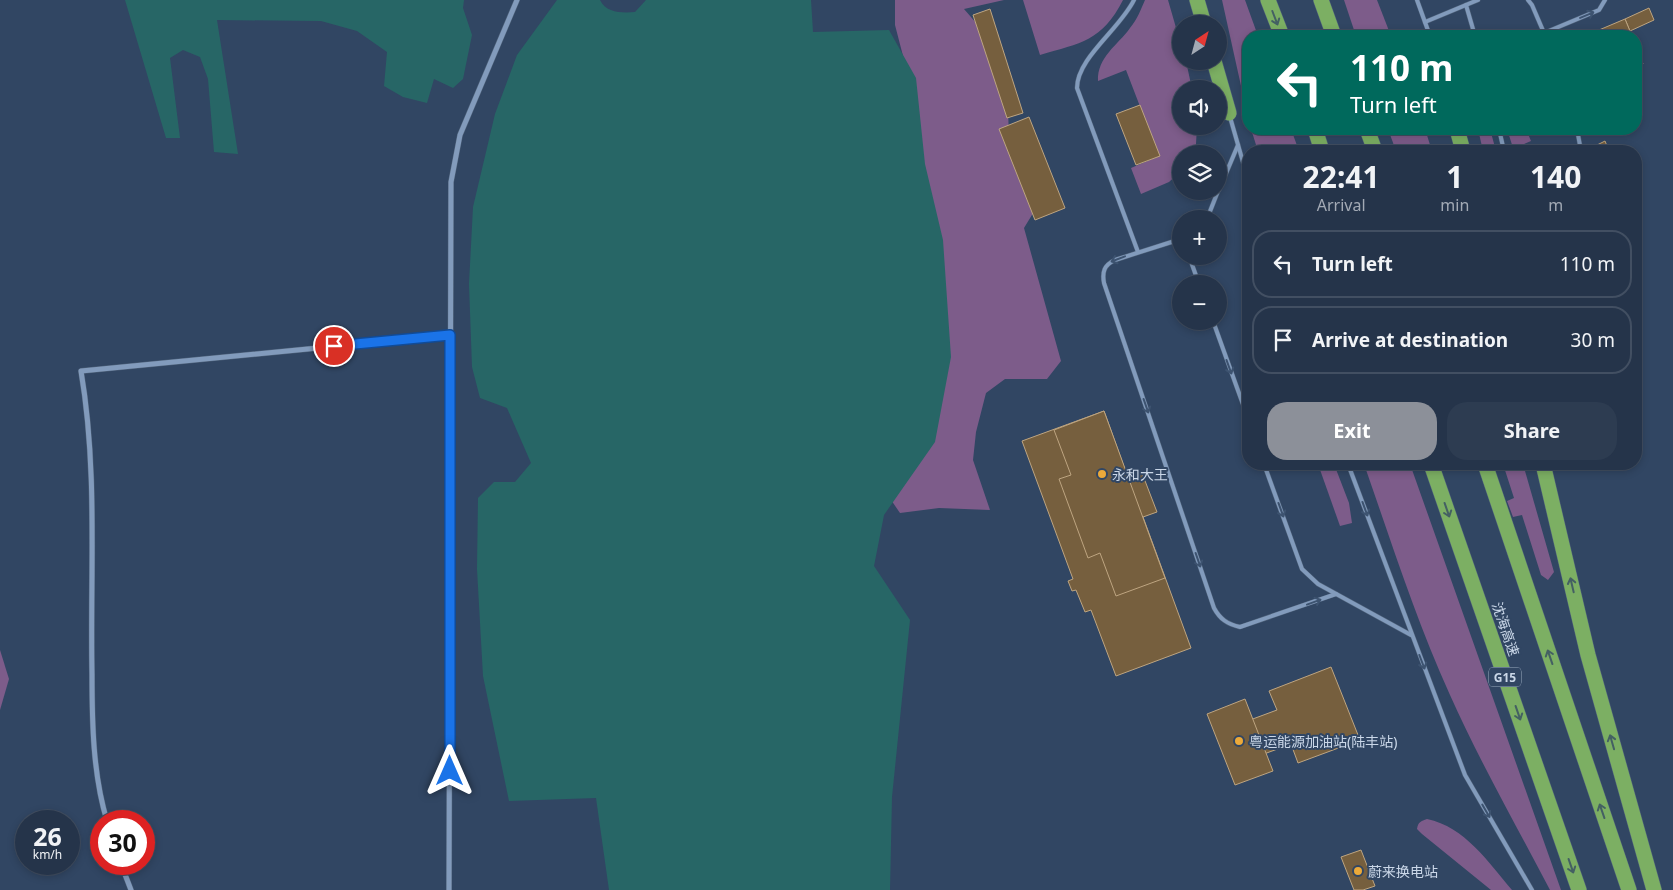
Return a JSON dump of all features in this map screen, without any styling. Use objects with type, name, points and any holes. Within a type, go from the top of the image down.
[{"type":"highway","points":[[1197,0],[1201,15]]},
{"type":"highway","points":[[1268,0],[1280,30]]},
{"type":"highway","points":[[1321,0],[1332,30]]},
{"type":"highway","points":[[1217,70],[1229,113]]},
{"type":"highway","name":"沈海高速","points":[[1433,470],[1579,890]]},
{"type":"highway","points":[[1487,470],[1629,890]]},
{"type":"highway","points":[[1544,470],[1588,655],[1654,890]]},
{"type":"street","points":[[449,890],[451,182],[460,135],[517,0]]},
{"type":"street","points":[[104,810],[95,754],[91,619],[93,511],[86,401],[81,371],[450,335]]},
{"type":"street","points":[[125,875],[131,890]]},
{"type":"lane","points":[[1134,0],[1122,20],[1084,64],[1078,78],[1077,88],[1138,252]]},
{"type":"lane","points":[[1417,0],[1428,30]]},
{"type":"lane","points":[[1425,22],[1478,0]]},
{"type":"lane","points":[[1528,0],[1532,5],[1542,30]]},
{"type":"lane","points":[[1555,30],[1599,10],[1605,0]]},
{"type":"lane","points":[[1466,5],[1473,30]]},
{"type":"lane","points":[[1229,113],[1242,159]]},
{"type":"lane","points":[[1227,170],[1238,145]]},
{"type":"lane","points":[[1172,241],[1109,263],[1103,274],[1104,283],[1214,608],[1219,616],[1230,624],[1240,627],[1336,594]]},
{"type":"lane","points":[[1216,330],[1242,402]]},
{"type":"lane","points":[[1266,470],[1302,569],[1318,584],[1412,636]]},
{"type":"lane","points":[[1350,470],[1464,775],[1532,890]]},
{"type":"shaded area","points":[[125,0],[464,0],[463,8],[472,35],[463,79],[453,88],[434,79],[427,103],[403,97],[384,86],[387,52],[357,31],[321,21],[217,20],[238,154],[214,152],[208,79],[200,57],[183,50],[170,58],[180,138],[166,138]]},
{"type":"shaded area","points":[[557,0],[600,0],[610,10],[635,12],[646,0],[811,0],[813,32],[889,30],[916,78],[925,164],[943,240],[951,357],[935,442],[884,515],[874,566],[910,620],[892,797],[890,890],[609,890],[596,798],[509,801],[483,676],[477,569],[478,498],[494,482],[515,482],[531,463],[507,408],[480,398],[472,367],[469,284],[473,207],[495,114],[517,55]]},
{"type":"shaded area","points":[[895,0],[1004,0],[964,9],[984,32],[1008,108],[1009,139],[1038,205],[1024,228],[1061,361],[1047,379],[1005,379],[986,393],[976,432],[973,460],[990,510],[939,508],[900,513],[878,481],[909,79],[895,25]]},
{"type":"shaded area","points":[[1023,0],[1123,0],[1107,24],[1089,38],[1040,55]]},
{"type":"shaded area","points":[[1145,0],[1168,0],[1172,15],[1172,70],[1188,70],[1190,80],[1172,80],[1172,135],[1196,135],[1196,145],[1172,145],[1172,179],[1141,194],[1131,168],[1159,156],[1126,70],[1098,81],[1101,65],[1105,58],[1139,14]]},
{"type":"shaded area","points":[[1222,0],[1245,0],[1256,30],[1242,30],[1242,90],[1228,27],[1228,15],[1225,15]]},
{"type":"shaded area","points":[[1344,0],[1377,0],[1389,30],[1354,30]]},
{"type":"shaded area","points":[[1253,135],[1293,135],[1297,145],[1256,145]]},
{"type":"shaded area","points":[[1390,135],[1427,135],[1430,145],[1394,145]]},
{"type":"shaded area","points":[[1479,135],[1492,135],[1494,145],[1482,145]]},
{"type":"shaded area","points":[[1509,135],[1528,135],[1531,141],[1524,145],[1512,145]]},
{"type":"shaded area","points":[[1320,470],[1336,470],[1349,503],[1352,523],[1340,526]]},
{"type":"shaded area","points":[[1366,470],[1412,470],[1561,890],[1550,890],[1486,769],[1438,667],[1394,551]]},
{"type":"shaded area","points":[[1505,470],[1525,470],[1554,572],[1548,580],[1541,575],[1522,515],[1513,517],[1507,501],[1514,498]]},
{"type":"shaded area","points":[[0,650],[9,679],[0,710]]},
{"type":"shaded area","points":[[1427,819],[1441,823],[1453,830],[1475,847],[1512,890],[1491,890],[1422,834],[1417,827],[1420,822]]},
{"type":"building","points":[[1649,8],[1654,20],[1630,30],[1625,19]]},
{"type":"building","points":[[990,9],[1023,113],[1007,118],[973,15]]},
{"type":"building","points":[[1625,19],[1630,30],[1599,30]]},
{"type":"building","points":[[1140,105],[1160,156],[1136,165],[1116,114]]},
{"type":"building","points":[[1029,117],[1065,208],[1035,220],[999,129]]},
{"type":"building","points":[[1605,141],[1607,145],[1597,145]]},
{"type":"building","points":[[1104,411],[1128,478],[1142,473],[1157,512],[1143,517],[1191,648],[1116,676],[1091,610],[1085,612],[1076,590],[1072,591],[1068,581],[1073,579],[1022,441]]},
{"type":"building","points":[[1104,411],[1165,578],[1116,596],[1100,553],[1088,558],[1059,479],[1071,475],[1054,430]]},
{"type":"building","points":[[1331,667],[1360,740],[1298,763],[1291,744],[1264,754],[1250,720],[1277,710],[1269,691]]},
{"type":"building","points":[[1245,699],[1273,771],[1235,785],[1207,714]]},
{"type":"building","name":"蔚来换电站","points":[[1361,850],[1375,886],[1363,890],[1354,890],[1341,857]]},
{"type":"place","name":"永和大王","points":[[1102,474]]},
{"type":"place","name":"粤运能源加油站(陆丰站)","points":[[1239,741]]},
{"type":"place","name":"蔚来换电站","points":[[1358,871]]},
{"type":"route","points":[[334,346],[450,335],[450,771]]}]
